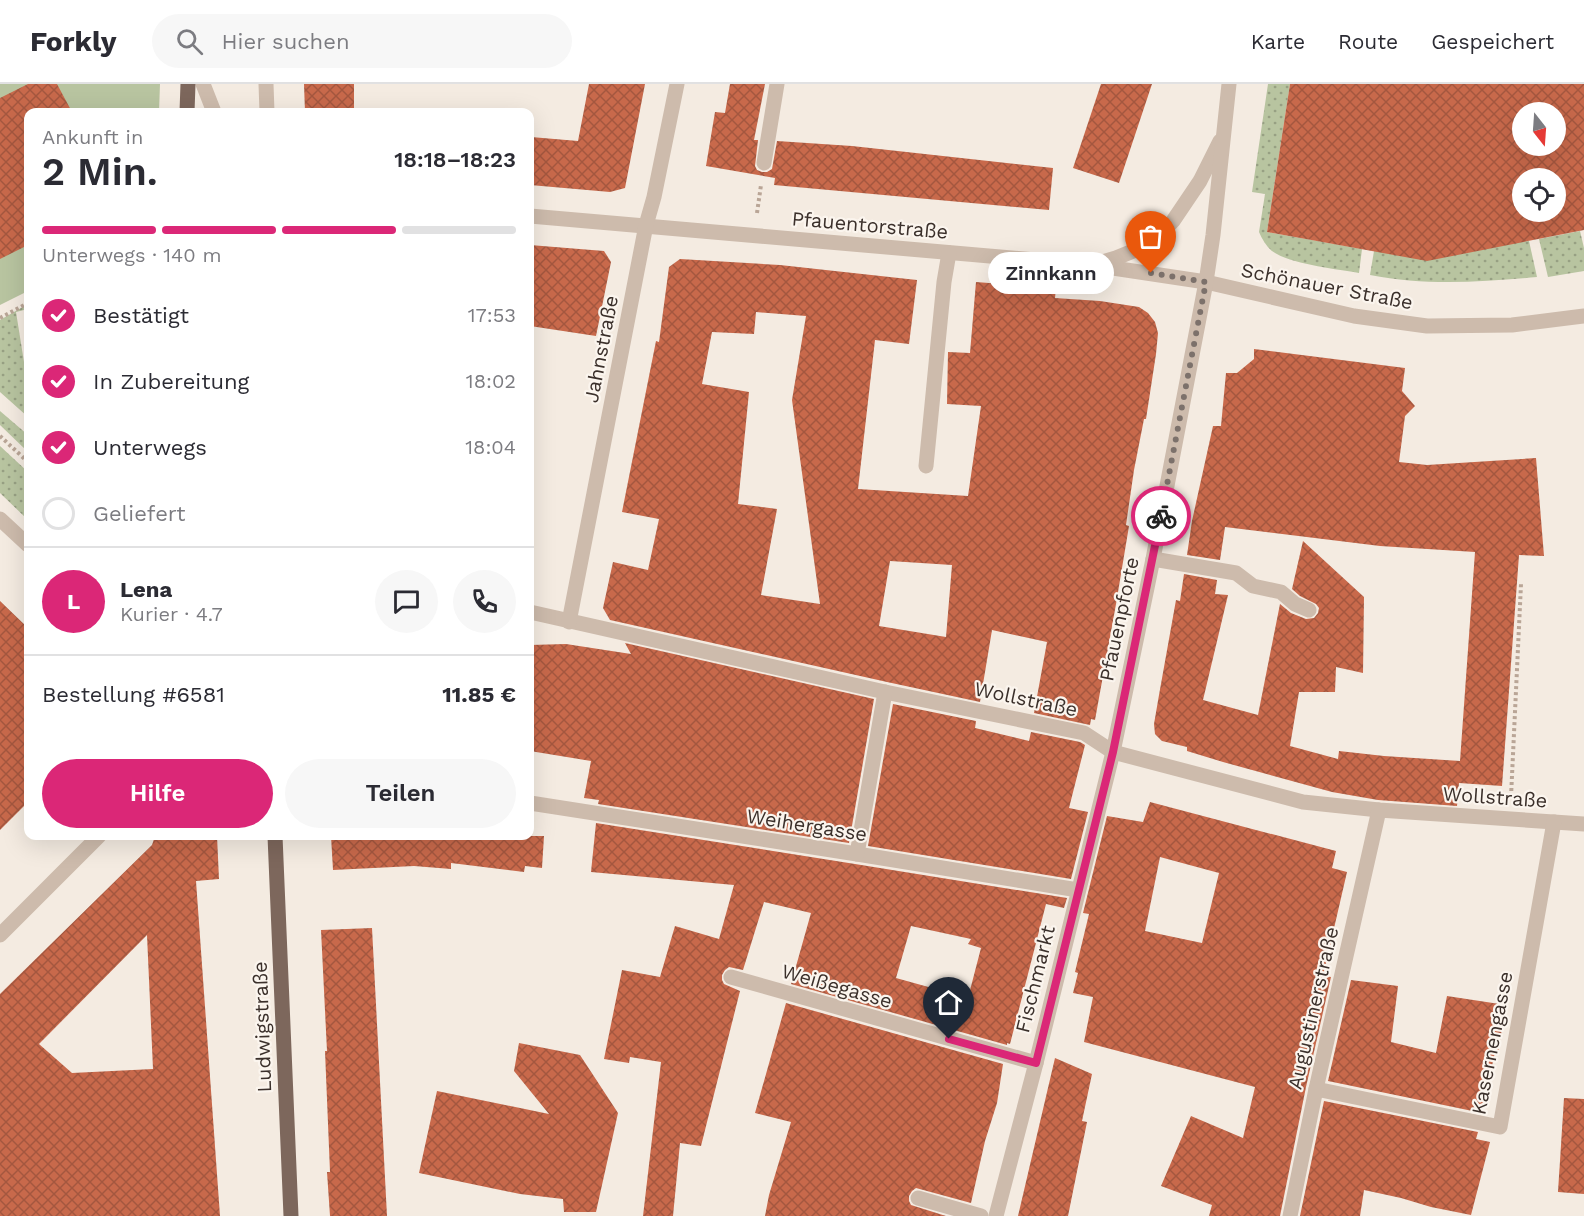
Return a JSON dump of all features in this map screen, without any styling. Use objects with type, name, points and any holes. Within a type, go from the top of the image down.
[{"type":"main road","points":[[187,108],[188,84]]},
{"type":"main road","name":"Ludwigstraße","points":[[275,840],[291,1216]]},
{"type":"street","points":[[202,84],[212,108]]},
{"type":"street","points":[[266,84],[267,108]]},
{"type":"street","name":"Jahnstraße","points":[[569,622],[646,225],[654,197],[676,84]]},
{"type":"street","points":[[764,163],[777,84]]},
{"type":"street","name":"Pfauenpforte","points":[[1113,752],[1206,282],[1229,84]]},
{"type":"street","points":[[1093,265],[1127,253],[1160,236],[1200,181],[1225,132]]},
{"type":"street","name":"Pfauentorstraße","points":[[534,216],[1093,265],[1206,282]]},
{"type":"street","points":[[926,466],[944,282],[949,254]]},
{"type":"street","name":"Schönauer Straße","points":[[1206,282],[1354,316],[1427,326],[1512,326],[1584,316]]},
{"type":"street","points":[[0,519],[24,541]]},
{"type":"street","points":[[1153,559],[1236,573],[1253,586],[1281,592],[1295,604],[1309,610]]},
{"type":"street","name":"Wollstraße","points":[[534,613],[885,692],[1084,733],[1113,752],[1303,802],[1379,810],[1584,824]]},
{"type":"street","points":[[857,854],[885,692]]},
{"type":"street","name":"Fischmarkt","points":[[996,1216],[1113,752]]},
{"type":"street","name":"Weihergasse","points":[[534,803],[1078,890]]},
{"type":"street","name":"Augustinerstraße","points":[[1290,1216],[1379,810]]},
{"type":"street","name":"Kasernengasse","points":[[1316,1089],[1500,1127],[1554,822]]},
{"type":"street","points":[[0,934],[95,840]]},
{"type":"street","name":"Weißegasse","points":[[731,977],[1036,1063]]},
{"type":"street","points":[[918,1198],[981,1216]]},
{"type":"path","points":[[753,235],[764,163]]},
{"type":"path","points":[[0,318],[24,305]]},
{"type":"path","points":[[0,436],[24,458]]},
{"type":"path","points":[[1510,819],[1521,584]]},
{"type":"green space","points":[[0,84],[160,84],[159,108],[24,108],[24,293],[0,305]]},
{"type":"green space","points":[[1268,84],[1290,84],[1267,232],[1362,249],[1359,273],[1280,256],[1270,249],[1260,235],[1265,194],[1252,192]]},
{"type":"green space","points":[[1580,231],[1584,248],[1584,271],[1548,277],[1539,239]]},
{"type":"green space","points":[[1529,241],[1537,277],[1433,282],[1370,275],[1374,251]]},
{"type":"green space","points":[[24,306],[24,310],[16,312],[24,362],[24,413],[0,392],[0,320]]},
{"type":"green space","points":[[0,411],[24,432],[24,448],[0,425]]},
{"type":"green space","points":[[0,446],[24,468],[24,516],[0,493]]},
{"type":"building","points":[[28,84],[57,84],[70,108],[24,108],[24,247],[0,259],[0,98]]},
{"type":"building","points":[[304,84],[354,84],[354,108],[305,108]]},
{"type":"building","points":[[589,84],[645,84],[625,188],[610,192],[534,185],[534,137],[578,141]]},
{"type":"building","points":[[730,84],[765,84],[754,140],[758,140],[755,166],[762,172],[772,169],[777,141],[852,146],[1053,168],[1049,210],[774,185],[775,178],[706,166],[715,112],[725,113]]},
{"type":"building","points":[[1101,84],[1152,84],[1119,183],[1073,168]]},
{"type":"building","points":[[1290,84],[1584,84],[1584,230],[1427,261],[1267,232]]},
{"type":"building","points":[[534,245],[604,251],[611,262],[596,336],[534,327]]},
{"type":"building","points":[[680,259],[780,265],[917,280],[909,344],[875,340],[858,489],[968,496],[981,406],[947,404],[948,352],[970,353],[976,282],[1056,288],[1055,298],[1100,301],[1139,307],[1148,313],[1155,322],[1158,333],[1156,354],[1146,419],[1144,419],[1134,470],[1126,525],[1129,526],[1116,604],[1095,720],[1091,719],[1090,725],[1034,713],[1047,642],[992,630],[980,702],[610,620],[603,608],[613,562],[648,570],[659,519],[622,512],[656,341],[659,342],[669,267]],"holes":[[[756,312],[806,316],[792,400],[820,604],[761,595],[777,509],[738,504],[749,392],[702,384],[712,332],[754,334]],[[890,561],[952,565],[946,637],[879,626]]]},
{"type":"building","points":[[1254,349],[1405,368],[1402,391],[1415,406],[1405,416],[1399,462],[1427,465],[1536,458],[1544,556],[1519,555],[1502,786],[1459,783],[1457,806],[1378,800],[1332,792],[1223,762],[1187,751],[1187,747],[1162,741],[1155,734],[1154,724],[1176,600],[1180,601],[1184,574],[1217,580],[1215,594],[1228,595],[1203,700],[1258,715],[1280,604],[1291,613],[1306,619],[1314,618],[1318,613],[1319,608],[1316,604],[1292,589],[1303,541],[1364,597],[1363,673],[1336,667],[1335,692],[1299,692],[1290,746],[1338,759],[1339,751],[1460,761],[1475,552],[1380,546],[1225,527],[1220,560],[1187,555],[1192,521],[1213,426],[1221,426],[1226,373],[1237,373],[1254,359]]},
{"type":"building","points":[[0,601],[24,624],[24,806],[0,830]]},
{"type":"building","points":[[625,643],[874,699],[849,843],[598,804],[599,800],[584,798],[591,761],[534,752],[534,645],[566,644],[631,654]]},
{"type":"building","points":[[893,704],[976,721],[975,728],[1029,741],[1031,732],[1085,745],[1069,808],[1088,812],[1071,879],[868,846]]},
{"type":"building","points":[[1150,802],[1336,851],[1332,868],[1347,872],[1323,976],[1331,977],[1280,1216],[1209,1216],[1212,1205],[1161,1186],[1191,1116],[1243,1138],[1255,1087],[1084,1042],[1093,997],[1073,993],[1078,973],[1075,972],[1089,914],[1083,913],[1107,816],[1143,822]],"holes":[[[1160,857],[1219,873],[1202,943],[1145,931]]]},
{"type":"building","points":[[596,823],[1067,898],[1064,908],[1046,904],[1010,1044],[1007,1043],[1007,1045],[791,984],[811,913],[764,902],[743,970],[729,967],[722,975],[724,984],[740,991],[701,1146],[680,1143],[673,1216],[643,1216],[661,1062],[630,1057],[629,1063],[604,1059],[622,970],[660,977],[675,926],[719,939],[734,885],[591,872]],"holes":[[[911,926],[971,939],[968,944],[981,948],[968,998],[896,978]]]},
{"type":"building","points":[[534,836],[544,836],[542,868],[525,866],[524,872],[451,863],[451,869],[414,866],[333,870],[331,840],[534,840]]},
{"type":"building","points":[[154,840],[217,840],[219,879],[196,881],[220,1216],[0,1216],[0,994],[152,845]],"holes":[[[147,935],[153,1069],[72,1073],[39,1044]]]},
{"type":"building","points":[[372,928],[387,1216],[330,1216],[327,1172],[330,1172],[325,1051],[327,1051],[321,930]]},
{"type":"building","points":[[1351,980],[1398,986],[1391,1042],[1436,1053],[1447,996],[1506,1005],[1498,1053],[1495,1052],[1482,1113],[1328,1081]]},
{"type":"building","points":[[786,1003],[1003,1064],[997,1103],[985,1141],[971,1203],[916,1188],[909,1196],[911,1205],[946,1216],[765,1216],[791,1122],[755,1113]]},
{"type":"building","points":[[519,1043],[580,1055],[618,1113],[596,1212],[564,1212],[563,1199],[520,1194],[419,1173],[437,1091],[549,1114],[514,1071]]},
{"type":"building","points":[[1055,1058],[1092,1074],[1082,1121],[1087,1122],[1068,1216],[1018,1216]]},
{"type":"building","points":[[1564,1098],[1584,1099],[1584,1194],[1558,1192]]},
{"type":"building","points":[[1324,1101],[1478,1132],[1476,1139],[1490,1142],[1471,1215],[1364,1190],[1360,1216],[1300,1216]]},
{"type":"way so far","points":[[1151,273],[1206,282],[1161,516]]},
{"type":"place","name":"Zinnkann","points":[[1151,273]]},
{"type":"route","points":[[949,1039],[1036,1063],[1113,752],[1161,516]]}]
